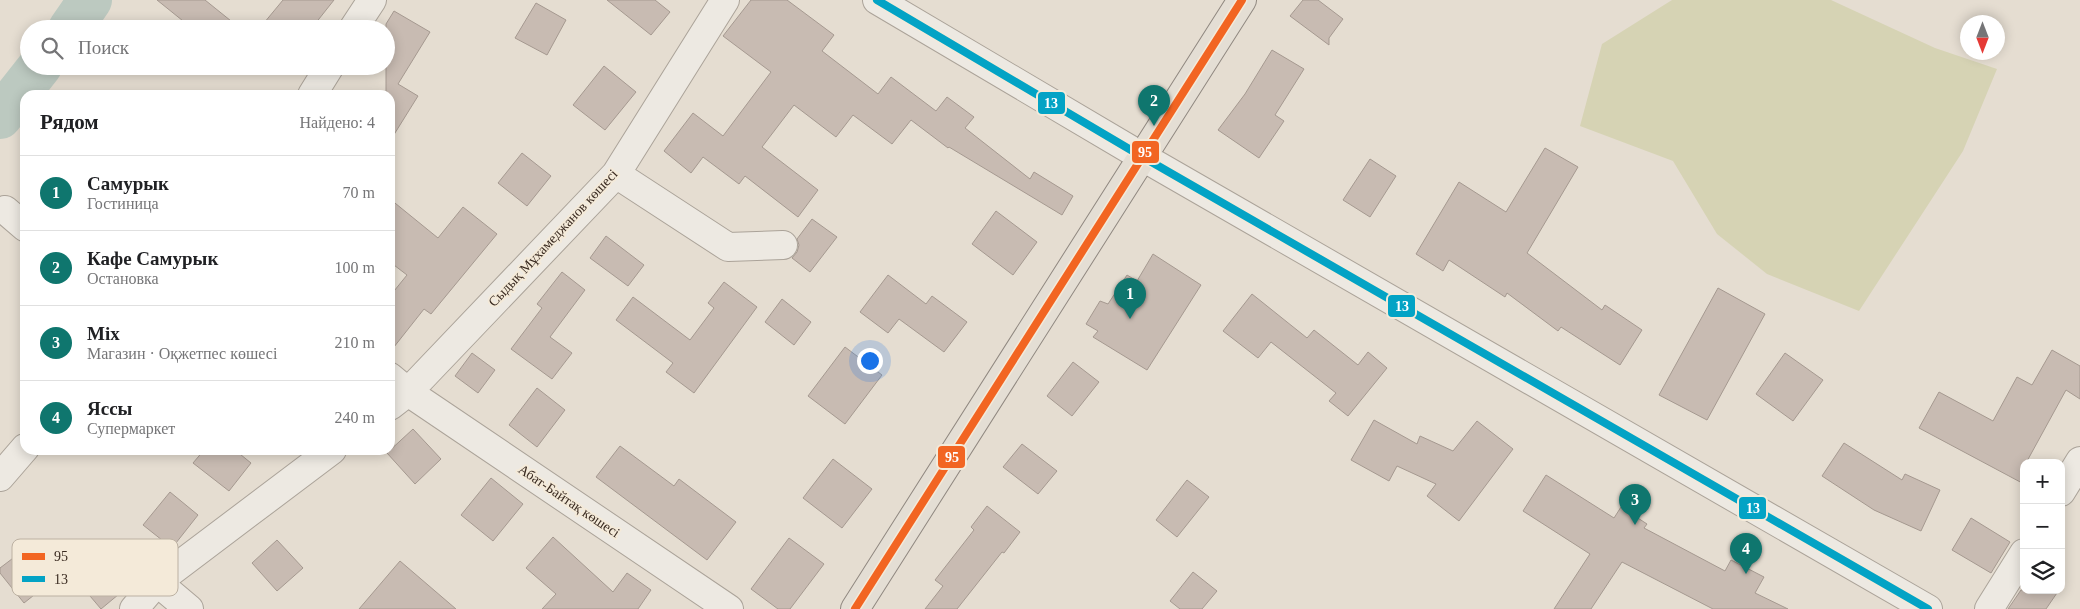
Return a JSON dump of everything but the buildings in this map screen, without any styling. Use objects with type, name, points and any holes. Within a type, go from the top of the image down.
[{"type":"main road","points":[[855,609],[1141,156],[1242,0]]},
{"type":"street","points":[[359,20],[372,0]]},
{"type":"street","name":"Сыдық Мұхамеджанов көшесі","points":[[396,392],[616,174],[725,0]]},
{"type":"street","points":[[877,0],[1141,156],[1928,609]]},
{"type":"street","points":[[315,90],[324,75]]},
{"type":"street","points":[[616,174],[728,246],[782,245]]},
{"type":"street","name":"Абат-Байтақ көшесі","points":[[396,392],[729,609]]},
{"type":"street","points":[[0,477],[20,454]]},
{"type":"street","points":[[178,566],[325,455]]},
{"type":"street","points":[[2065,485],[2080,461]]},
{"type":"street","points":[[1989,609],[2020,559]]},
{"type":"street","points":[[134,609],[145,596]]},
{"type":"street","points":[[174,596],[189,609]]},
{"type":"shaded area","points":[[1672,0],[1831,0],[1935,48],[1960,56],[1960,60],[1970,60],[1997,69],[1963,151],[1859,311],[1767,274],[1717,234],[1673,161],[1580,126],[1602,44]]},
{"type":"waterway","points":[[76,20],[90,0]]},
{"type":"waterway","points":[[21,90],[33,75]]},
{"type":"waterway","points":[[0,117],[20,92]]},
{"type":"transit line","name":"13","points":[[877,0],[1141,156],[1928,609]]},
{"type":"transit line","name":"95","points":[[855,609],[1242,0]]},
{"type":"place","name":"Кафе Самурык","points":[[1154,126]]},
{"type":"place","name":"Самурык","points":[[1130,319]]},
{"type":"place","name":"Mix","points":[[1635,525]]},
{"type":"place","name":"Яссы","points":[[1746,574]]}]
